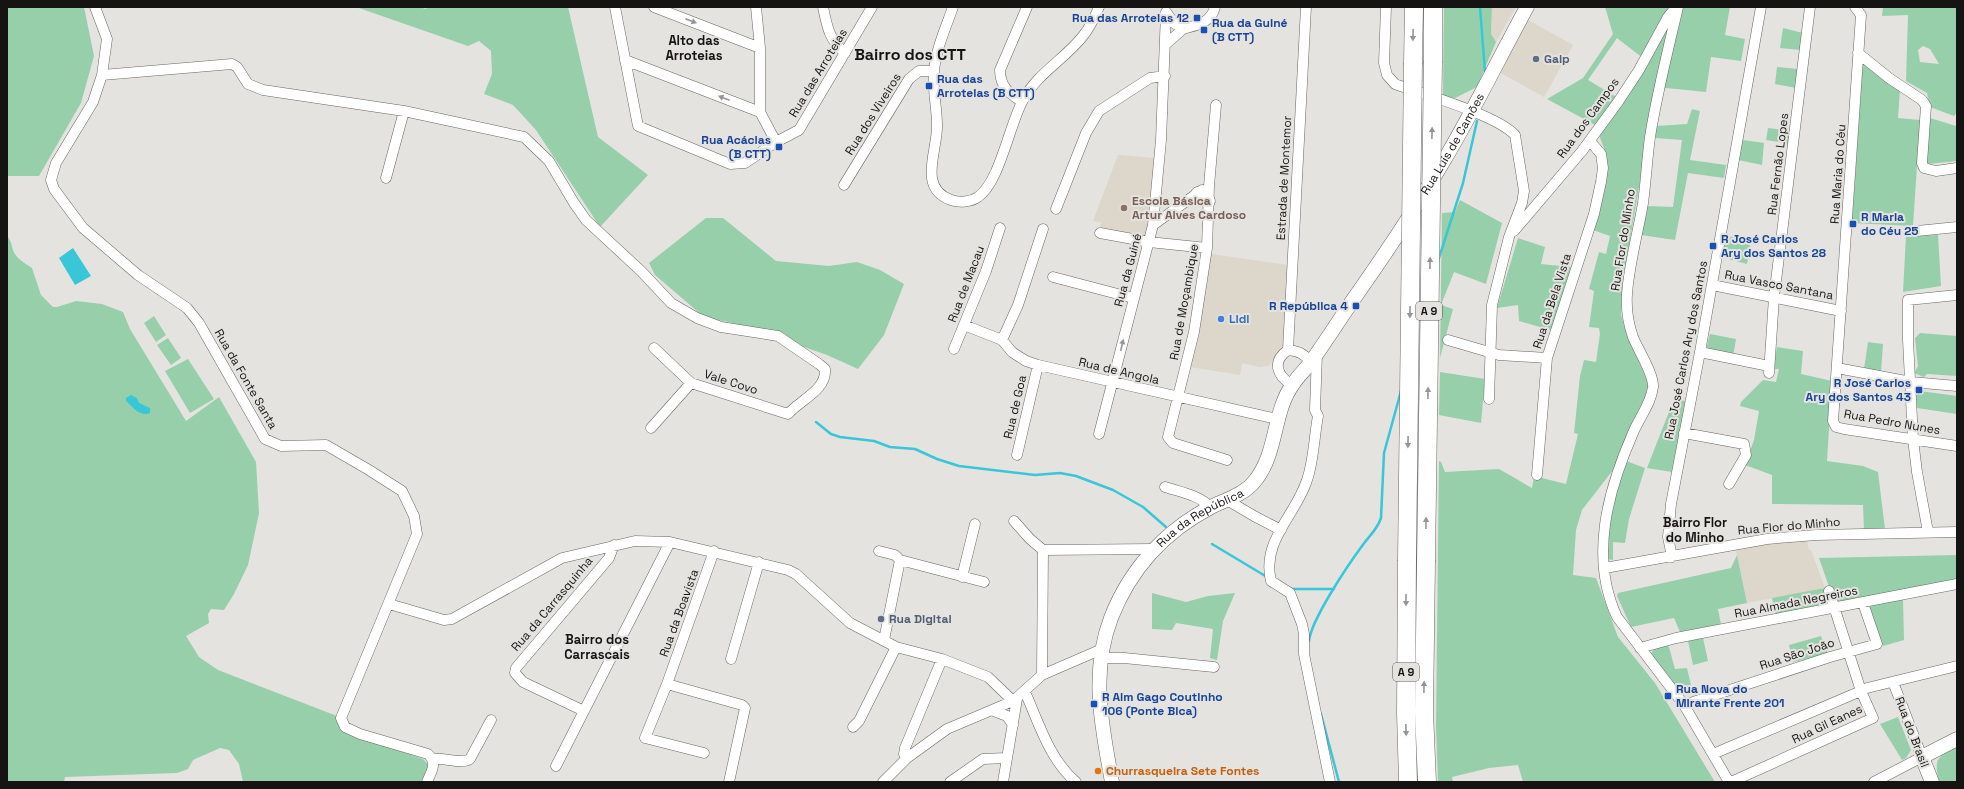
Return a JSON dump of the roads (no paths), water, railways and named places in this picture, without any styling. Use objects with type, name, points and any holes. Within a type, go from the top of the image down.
[{"type":"highway","name":"A 9","points":[[1408,782],[1406,713],[1407,561],[1414,7]]},
{"type":"highway","name":"A 9","points":[[1427,782],[1424,712],[1433,7]]},
{"type":"main road","name":"Rua Luís de Camões","points":[[1370,276],[1444,160],[1527,7]]},
{"type":"main road","name":"Rua da República","points":[[1112,782],[1100,720],[1098,690],[1101,654],[1111,618],[1123,593],[1153,549],[1181,525],[1244,491],[1254,482],[1267,460],[1277,420],[1284,400],[1292,385],[1314,358],[1370,276]]},
{"type":"main road","points":[[1922,757],[1957,739]]},
{"type":"main road","name":"Rua do Brasil","points":[[1922,757],[1932,782]]},
{"type":"street","name":"Rua da Fonte Santa","points":[[95,7],[107,39],[102,75],[93,102],[56,163],[51,180],[54,189],[83,228],[138,275],[187,308],[199,323],[264,439],[281,446],[326,445],[402,491],[414,516],[417,534],[341,718],[345,727],[360,734],[425,752],[433,759]]},
{"type":"street","points":[[615,7],[625,60],[760,112]]},
{"type":"street","points":[[654,7],[760,48]]},
{"type":"street","points":[[756,7],[760,48],[760,112],[776,142]]},
{"type":"street","points":[[823,7],[829,35],[836,46],[845,53]]},
{"type":"street","name":"Rua das Arroteias","points":[[625,60],[638,126],[730,164],[745,163],[776,142],[799,130],[872,7]]},
{"type":"street","points":[[953,7],[941,39],[934,71],[938,126],[936,146],[931,166],[931,178],[936,189],[952,200],[962,201],[977,198],[990,186],[1022,102],[1033,85],[1046,70],[1083,37],[1100,7]]},
{"type":"street","points":[[1022,102],[1004,88],[1000,79],[1000,70],[1027,7]]},
{"type":"street","points":[[1166,44],[1183,29],[1204,22],[1214,12],[1215,7]]},
{"type":"street","name":"Estrada de Montemor","points":[[1288,350],[1306,7]]},
{"type":"street","points":[[1386,7],[1384,63],[1387,75],[1395,84],[1471,111],[1509,128],[1515,135],[1524,191],[1522,203],[1509,237],[1492,305],[1489,399]]},
{"type":"street","name":"Rua dos Campos","points":[[1509,237],[1590,141],[1635,76],[1668,17],[1677,7]]},
{"type":"street","name":"Rua Flor do Minho","points":[[1677,7],[1652,130],[1642,204],[1627,293],[1627,314],[1630,327],[1651,377],[1653,389],[1647,407],[1632,434],[1608,505],[1603,535],[1605,568],[1729,544],[1816,534],[1957,532]]},
{"type":"street","name":"Rua José Carlos Ary dos Santos","points":[[1672,556],[1668,537],[1671,504],[1740,136],[1761,7]]},
{"type":"street","name":"Rua Fernão Lopes","points":[[1700,352],[1769,370],[1774,297],[1810,7]]},
{"type":"street","name":"Rua Maria do Céu","points":[[1835,388],[1861,15],[1855,7]]},
{"type":"street","points":[[1166,10],[1174,23],[1183,29]]},
{"type":"street","name":"Rua da Guiné","points":[[1099,434],[1153,225],[1165,76],[1166,10]]},
{"type":"street","points":[[1858,53],[1888,78],[1922,100],[1926,106],[1922,163],[1924,168],[1936,171],[1957,168]]},
{"type":"street","points":[[102,75],[232,64],[237,67],[248,84],[263,90],[404,112],[386,178]]},
{"type":"street","name":"Rua dos Viveiros","points":[[844,185],[909,78],[919,71],[934,71]]},
{"type":"street","points":[[1056,209],[1086,133],[1099,111],[1150,78],[1165,76]]},
{"type":"street","points":[[1153,225],[1170,212],[1203,197],[1209,184],[1216,105]]},
{"type":"street","name":"Vale Covo","points":[[404,112],[454,121],[528,140],[550,161],[574,203],[586,220],[642,272],[671,303],[697,318],[721,327],[778,336],[819,364],[826,371],[821,385],[813,394],[801,401],[788,414],[691,383],[654,348]]},
{"type":"street","name":"Rua da Bela Vista","points":[[1537,475],[1547,358],[1594,214],[1601,182],[1601,154],[1590,141]]},
{"type":"street","points":[[1156,197],[1170,212]]},
{"type":"street","name":"Rua de Moçambique","points":[[1203,197],[1207,248],[1194,332],[1168,433],[1170,441],[1227,460]]},
{"type":"street","points":[[1917,231],[1957,227]]},
{"type":"street","name":"Rua de Macau","points":[[954,349],[986,271],[1000,228]]},
{"type":"street","points":[[1002,340],[1018,305],[1043,229]]},
{"type":"street","points":[[1100,233],[1149,242],[1207,248]]},
{"type":"street","points":[[1053,277],[1133,298]]},
{"type":"street","name":"Rua Vasco Santana","points":[[1712,284],[1841,310]]},
{"type":"street","points":[[1928,532],[1916,472],[1913,439],[1908,340],[1908,300],[1957,295]]},
{"type":"street","name":"Rua de Angola","points":[[964,325],[1002,340],[1012,352],[1026,361],[1038,365],[1277,420]]},
{"type":"street","points":[[1448,340],[1499,355],[1547,358]]},
{"type":"street","points":[[1292,385],[1287,382],[1277,369],[1277,361],[1281,355],[1288,350],[1314,358],[1315,410],[1318,416],[1308,478],[1272,545],[1270,577],[1290,593],[1302,624],[1304,634],[1304,654],[1330,782]]},
{"type":"street","name":"Rua de Goa","points":[[1017,455],[1038,365]]},
{"type":"street","points":[[1837,368],[1911,382],[1957,386]]},
{"type":"street","points":[[651,428],[691,383]]},
{"type":"street","name":"Rua Pedro Nunes","points":[[1835,388],[1833,421],[1836,427],[1957,446]]},
{"type":"street","points":[[1684,433],[1744,444],[1746,455],[1729,484]]},
{"type":"street","points":[[1165,487],[1199,498],[1206,502],[1210,508]]},
{"type":"street","points":[[1227,500],[1281,530]]},
{"type":"street","points":[[1014,521],[1030,540],[1044,550],[1153,549]]},
{"type":"street","points":[[962,577],[975,524]]},
{"type":"street","points":[[389,604],[444,620],[452,619],[562,558],[646,540],[670,542],[759,562],[788,570],[796,574],[842,617],[884,640],[896,646],[942,660],[988,677],[1018,698],[1043,734],[1060,766],[1076,782]]},
{"type":"street","points":[[556,766],[670,542]]},
{"type":"street","name":"Rua da Carrasquinha","points":[[584,711],[523,682],[515,673],[516,668],[608,558],[614,546]]},
{"type":"street","points":[[1042,675],[1044,550]]},
{"type":"street","name":"Rua da Boavista","points":[[704,753],[645,738],[667,684],[714,551]]},
{"type":"street","points":[[879,551],[895,555],[900,560],[984,582]]},
{"type":"street","points":[[884,640],[900,560]]},
{"type":"street","points":[[731,659],[759,562]]},
{"type":"street","points":[[1605,568],[1611,603],[1617,617],[1684,705],[1730,782]]},
{"type":"street","name":"Rua Almada Negreiros","points":[[1640,648],[1676,638],[1957,584]]},
{"type":"street","points":[[1829,591],[1849,652],[1864,690],[1957,666]]},
{"type":"street","name":"Rua São João","points":[[1684,705],[1877,644],[1863,603]]},
{"type":"street","points":[[853,726],[859,721],[896,646]]},
{"type":"street","points":[[883,782],[907,758],[947,729],[994,711],[1018,698],[1042,675],[1101,654],[1124,658],[1214,667]]},
{"type":"street","points":[[907,758],[904,754],[905,748],[942,660]]},
{"type":"street","name":"Rua do Brasil","points":[[1893,682],[1922,757]]},
{"type":"street","points":[[667,684],[742,705],[745,708],[729,782]]},
{"type":"street","name":"Rua Gil Eanes","points":[[1713,754],[1864,690],[1873,718],[1730,782]]},
{"type":"street","points":[[1003,782],[1006,758],[1018,698]]},
{"type":"street","points":[[994,711],[1007,716],[1013,726]]},
{"type":"street","points":[[427,782],[434,764],[433,759],[443,758],[466,761],[470,759],[491,720]]},
{"type":"street","points":[[1874,782],[1922,757]]},
{"type":"street","points":[[950,782],[983,759],[1006,758]]},
{"type":"water","points":[[73,248],[91,276],[75,285],[59,258]]},
{"type":"water","points":[[131,395],[137,398],[139,403],[150,408],[150,413],[139,413],[126,401],[126,398]]},
{"type":"waterway","points":[[1480,7],[1485,72]]},
{"type":"waterway","points":[[1438,261],[1463,183],[1477,121]]},
{"type":"waterway","points":[[1309,641],[1316,620],[1331,593],[1381,518],[1384,453],[1401,391]]},
{"type":"waterway","points":[[816,422],[831,434],[840,437],[874,441],[890,447],[915,449],[937,459],[959,466],[1035,475],[1060,473],[1076,476],[1113,490],[1143,507],[1166,527]]},
{"type":"waterway","points":[[1212,544],[1267,577]]},
{"type":"waterway","points":[[1291,589],[1334,589]]},
{"type":"waterway","points":[[1321,714],[1339,782]]},
{"type":"place","name":"Rua das Arroteias 12","points":[[1197,18]]},
{"type":"place","name":"Rua da Guiné (B CTT)","points":[[1204,30]]},
{"type":"place","name":"Galp","points":[[1536,59]]},
{"type":"place","name":"Rua das Arroteias (B CTT)","points":[[929,86]]},
{"type":"place","name":"Rua Acácias (B CTT)","points":[[779,147]]},
{"type":"place","name":"Escola Básica Artur Alves Cardoso","points":[[1124,208]]},
{"type":"place","name":"R Maria do Céu 25","points":[[1853,224]]},
{"type":"place","name":"R José Carlos Ary dos Santos 28","points":[[1713,246]]},
{"type":"place","name":"R República 4","points":[[1356,306]]},
{"type":"place","name":"Lidl","points":[[1221,319]]},
{"type":"place","name":"R José Carlos Ary dos Santos 43","points":[[1919,390]]},
{"type":"place","name":"Rua Digital","points":[[881,619]]},
{"type":"place","name":"Rua Nova do Mirante Frente 201","points":[[1668,696]]},
{"type":"place","name":"R Alm Gago Coutinho 106 (Ponte Bica)","points":[[1094,704]]},
{"type":"place","name":"Churrasqueira Sete Fontes","points":[[1098,771]]},
{"type":"district","name":"Alto das Arroteias","points":[[694,48]]},
{"type":"district","name":"Bairro dos CTT","points":[[910,54]]},
{"type":"district","name":"Bairro Flor do Minho","points":[[1695,530]]},
{"type":"district","name":"Bairro dos Carrascais","points":[[597,646]]}]
